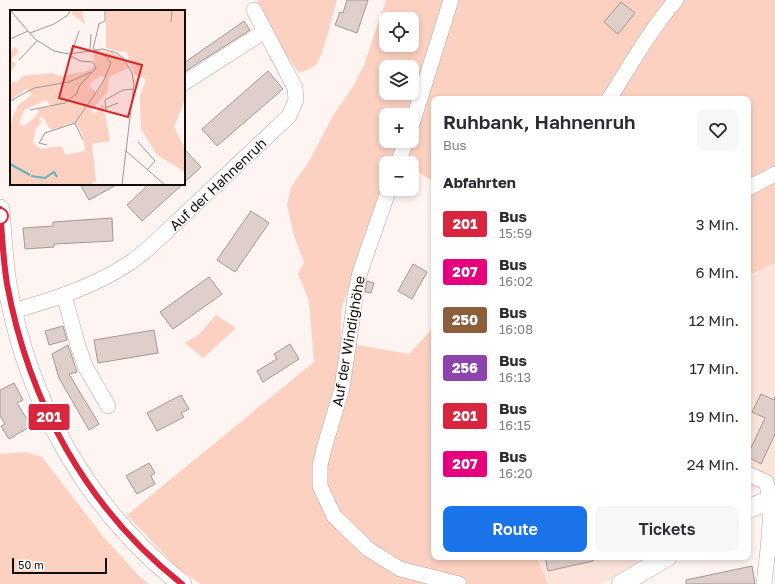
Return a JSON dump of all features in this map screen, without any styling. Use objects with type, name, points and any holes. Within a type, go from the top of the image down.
[{"type":"main road","points":[[0,209],[4,260],[13,311],[33,381],[54,429],[79,472],[122,527],[160,567],[182,584]]},
{"type":"main road","points":[[751,508],[773,498]]},
{"type":"main road","points":[[621,584],[662,560]]},
{"type":"street","points":[[417,108],[452,0]]},
{"type":"street","points":[[611,96],[640,49],[676,0]]},
{"type":"street","name":"Auf der Hahnenruh","points":[[13,311],[64,295],[92,284],[130,263],[150,247],[289,116],[296,100],[295,88],[254,10]]},
{"type":"street","points":[[185,82],[265,30]]},
{"type":"street","points":[[751,186],[775,174]]},
{"type":"street","name":"Auf der Windighöhe","points":[[387,196],[360,272],[355,295],[342,388],[320,465],[320,486],[334,516],[368,549],[400,569],[458,584]]},
{"type":"street","points":[[64,295],[84,364],[108,406]]},
{"type":"street","points":[[751,475],[766,482],[773,498],[764,584]]},
{"type":"shaded area","points":[[257,0],[337,0],[325,44],[316,65],[299,73],[279,44]]},
{"type":"shaded area","points":[[386,0],[775,0],[775,263],[751,275],[751,96],[431,96],[431,180],[419,172],[419,156],[379,156],[379,194],[341,311],[341,342],[409,354],[431,330],[431,560],[538,560],[548,584],[201,584],[178,569],[127,515],[314,362],[309,301],[298,274],[304,262],[294,236],[287,205],[291,187],[308,163],[334,114],[354,85],[364,65],[379,21],[379,52],[419,52],[419,12],[382,12]]},
{"type":"shaded area","points":[[775,263],[775,481],[751,490],[751,275]]},
{"type":"shaded area","points":[[216,315],[236,328],[203,358],[185,343],[199,334]]},
{"type":"shaded area","points":[[25,452],[42,457],[102,535],[139,576],[149,584],[0,584],[0,454]]},
{"type":"shaded area","points":[[538,560],[649,560],[601,584],[548,584]]},
{"type":"building","points":[[347,0],[368,0],[357,33],[335,25],[340,12],[343,13]]},
{"type":"building","points":[[621,2],[635,13],[618,34],[604,22]]},
{"type":"building","points":[[244,21],[250,30],[185,71],[185,62]]},
{"type":"building","points":[[268,71],[283,89],[217,146],[202,129]]},
{"type":"building","points":[[185,150],[201,167],[185,182]]},
{"type":"building","points":[[81,185],[116,185],[89,200]]},
{"type":"building","points":[[148,185],[182,185],[142,221],[127,205]]},
{"type":"building","points":[[251,211],[269,223],[235,272],[217,260]]},
{"type":"building","points":[[112,218],[113,241],[54,244],[54,247],[25,249],[23,228],[53,226],[53,222]]},
{"type":"building","points":[[413,264],[427,272],[412,299],[398,291]]},
{"type":"building","points":[[209,277],[222,294],[173,329],[160,312]]},
{"type":"building","points":[[367,281],[374,283],[371,293],[365,292]]},
{"type":"building","points":[[63,326],[67,340],[49,345],[45,331]]},
{"type":"building","points":[[154,330],[158,353],[98,363],[94,340]]},
{"type":"building","points":[[290,344],[299,359],[263,382],[257,371],[277,359],[274,354]]},
{"type":"building","points":[[68,345],[77,372],[69,374],[99,424],[89,430],[59,378],[52,354]]},
{"type":"building","points":[[14,383],[23,400],[17,403],[31,426],[9,439],[1,426],[5,424],[0,416],[0,390]]},
{"type":"building","points":[[761,394],[774,400],[775,397],[775,434],[761,464],[751,459],[751,448],[765,418],[752,412]]},
{"type":"building","points":[[181,395],[189,409],[181,413],[184,417],[157,431],[147,413]]},
{"type":"building","points":[[149,463],[155,473],[151,476],[155,484],[137,494],[126,476]]},
{"type":"building","points":[[546,560],[593,560],[593,561],[548,571]]},
{"type":"building","points":[[752,566],[755,584],[686,584],[686,580]]},
{"type":"bus line","name":"201","points":[[0,209],[4,260],[17,328],[33,381],[54,429],[79,472],[101,502],[122,527],[160,567],[182,584]]}]
